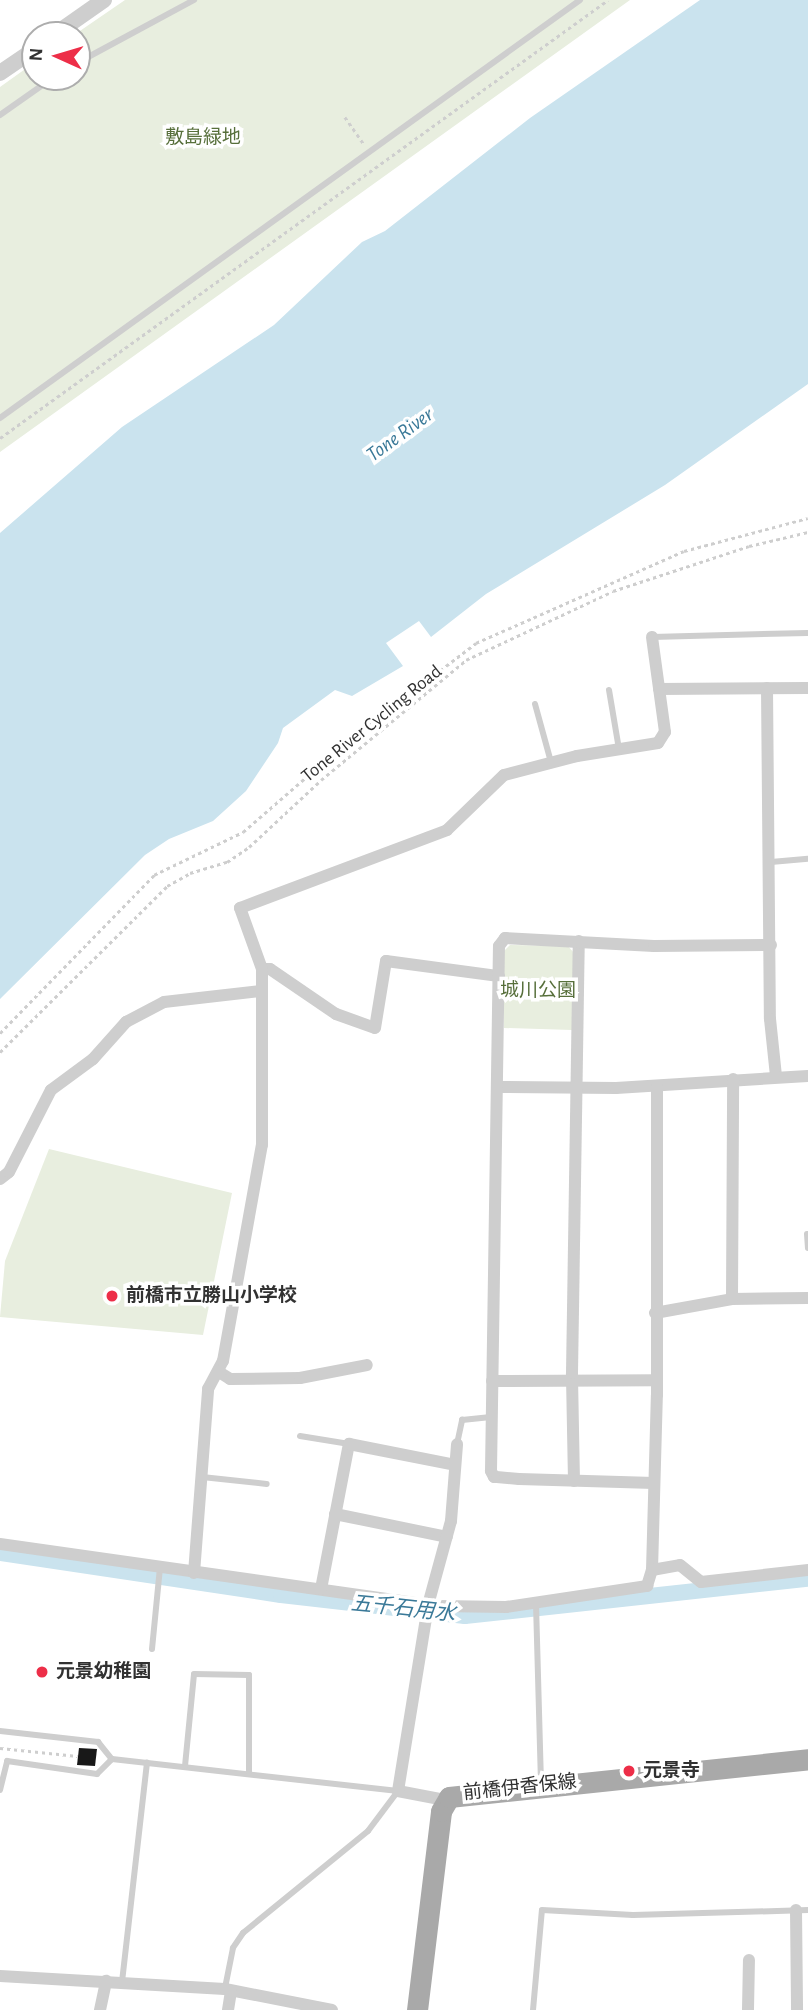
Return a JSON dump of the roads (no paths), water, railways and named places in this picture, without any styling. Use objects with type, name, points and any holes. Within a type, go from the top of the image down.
[{"type":"main road","name":"前橋伊香保線","points":[[416,2010],[445,1800],[465,1792],[808,1759]]},
{"type":"street","points":[[74,21],[104,0]]},
{"type":"street","points":[[0,73],[21,59]]},
{"type":"street","points":[[194,1573],[208,1389],[219,1372],[260,1171],[264,1103],[260,991],[262,969],[239,912],[243,905],[447,830],[499,778],[551,762],[658,743],[664,738],[652,637]]},
{"type":"street","points":[[767,688],[771,862],[769,1019],[776,1076]]},
{"type":"street","points":[[659,689],[808,688]]},
{"type":"street","points":[[654,1483],[494,1477],[491,1417],[499,1087],[499,946],[505,938],[654,946],[771,945]]},
{"type":"street","points":[[575,1481],[572,1381],[579,941]]},
{"type":"street","points":[[262,969],[270,969],[336,1014],[375,1028],[386,961],[499,976]]},
{"type":"street","points":[[0,1179],[9,1172],[51,1090],[93,1059],[126,1023],[164,1002],[260,991]]},
{"type":"street","points":[[499,1087],[657,1087],[733,1079],[808,1076]]},
{"type":"street","points":[[732,1299],[733,1079]]},
{"type":"street","points":[[0,1544],[194,1573],[478,1608],[536,1604],[643,1588],[650,1581],[652,1570],[657,1087]]},
{"type":"street","points":[[655,1314],[732,1299],[808,1298]]},
{"type":"street","points":[[219,1372],[230,1378],[300,1378],[367,1365]]},
{"type":"street","points":[[492,1381],[656,1380]]},
{"type":"street","points":[[321,1589],[349,1444],[455,1465]]},
{"type":"street","points":[[445,1800],[398,1791],[429,1602],[447,1537],[457,1444]]},
{"type":"street","points":[[335,1514],[447,1537]]},
{"type":"street","points":[[652,1570],[680,1565],[701,1582],[808,1570]]},
{"type":"street","points":[[797,2010],[802,1910]]},
{"type":"street","points":[[748,2010],[749,1960]]},
{"type":"street","points":[[0,1976],[228,1990],[332,2010]]},
{"type":"street","points":[[100,2010],[106,1982]]},
{"type":"street","points":[[228,1990],[228,2010]]},
{"type":"lane","points":[[91,55],[194,0]]},
{"type":"lane","points":[[0,418],[580,0]]},
{"type":"lane","points":[[0,116],[35,91]]},
{"type":"lane","points":[[652,637],[808,633]]},
{"type":"lane","points":[[609,690],[619,750]]},
{"type":"lane","points":[[535,704],[551,762]]},
{"type":"lane","points":[[771,862],[808,859]]},
{"type":"lane","points":[[807,1234],[808,1248]]},
{"type":"lane","points":[[457,1444],[462,1420],[491,1417]]},
{"type":"lane","points":[[300,1436],[349,1444]]},
{"type":"lane","points":[[200,1477],[267,1483]]},
{"type":"lane","points":[[152,1649],[160,1568]]},
{"type":"lane","points":[[536,1604],[541,1785]]},
{"type":"lane","points":[[185,1766],[194,1674],[249,1675],[249,1773]]},
{"type":"lane","points":[[0,1731],[98,1742],[112,1759],[398,1791],[368,1831],[243,1933],[233,1948],[228,1990]]},
{"type":"lane","points":[[0,1790],[7,1761],[97,1774],[112,1759]]},
{"type":"lane","points":[[122,1982],[147,1762]]},
{"type":"lane","points":[[533,2010],[542,1910],[633,1915],[802,1910]]},
{"type":"water","name":"Tone River","points":[[700,0],[808,0],[808,384],[665,485],[486,594],[431,637],[419,621],[386,643],[403,666],[352,696],[335,690],[283,728],[278,743],[246,791],[213,821],[169,839],[145,855],[0,999],[0,533],[122,427],[274,325],[362,242],[385,231],[530,118]]},
{"type":"waterway","name":"五千石用水","points":[[0,1553],[281,1595],[465,1616],[808,1579]]},
{"type":"place","name":"前橋市立勝山小学校","points":[[112,1296]]},
{"type":"place","name":"元景幼稚園","points":[[42,1672]]},
{"type":"place","name":"元景寺","points":[[629,1771]]},
{"type":"park label","name":"敷島緑地","points":[[203,138]]},
{"type":"park label","name":"城川公園","points":[[538,991]]}]
